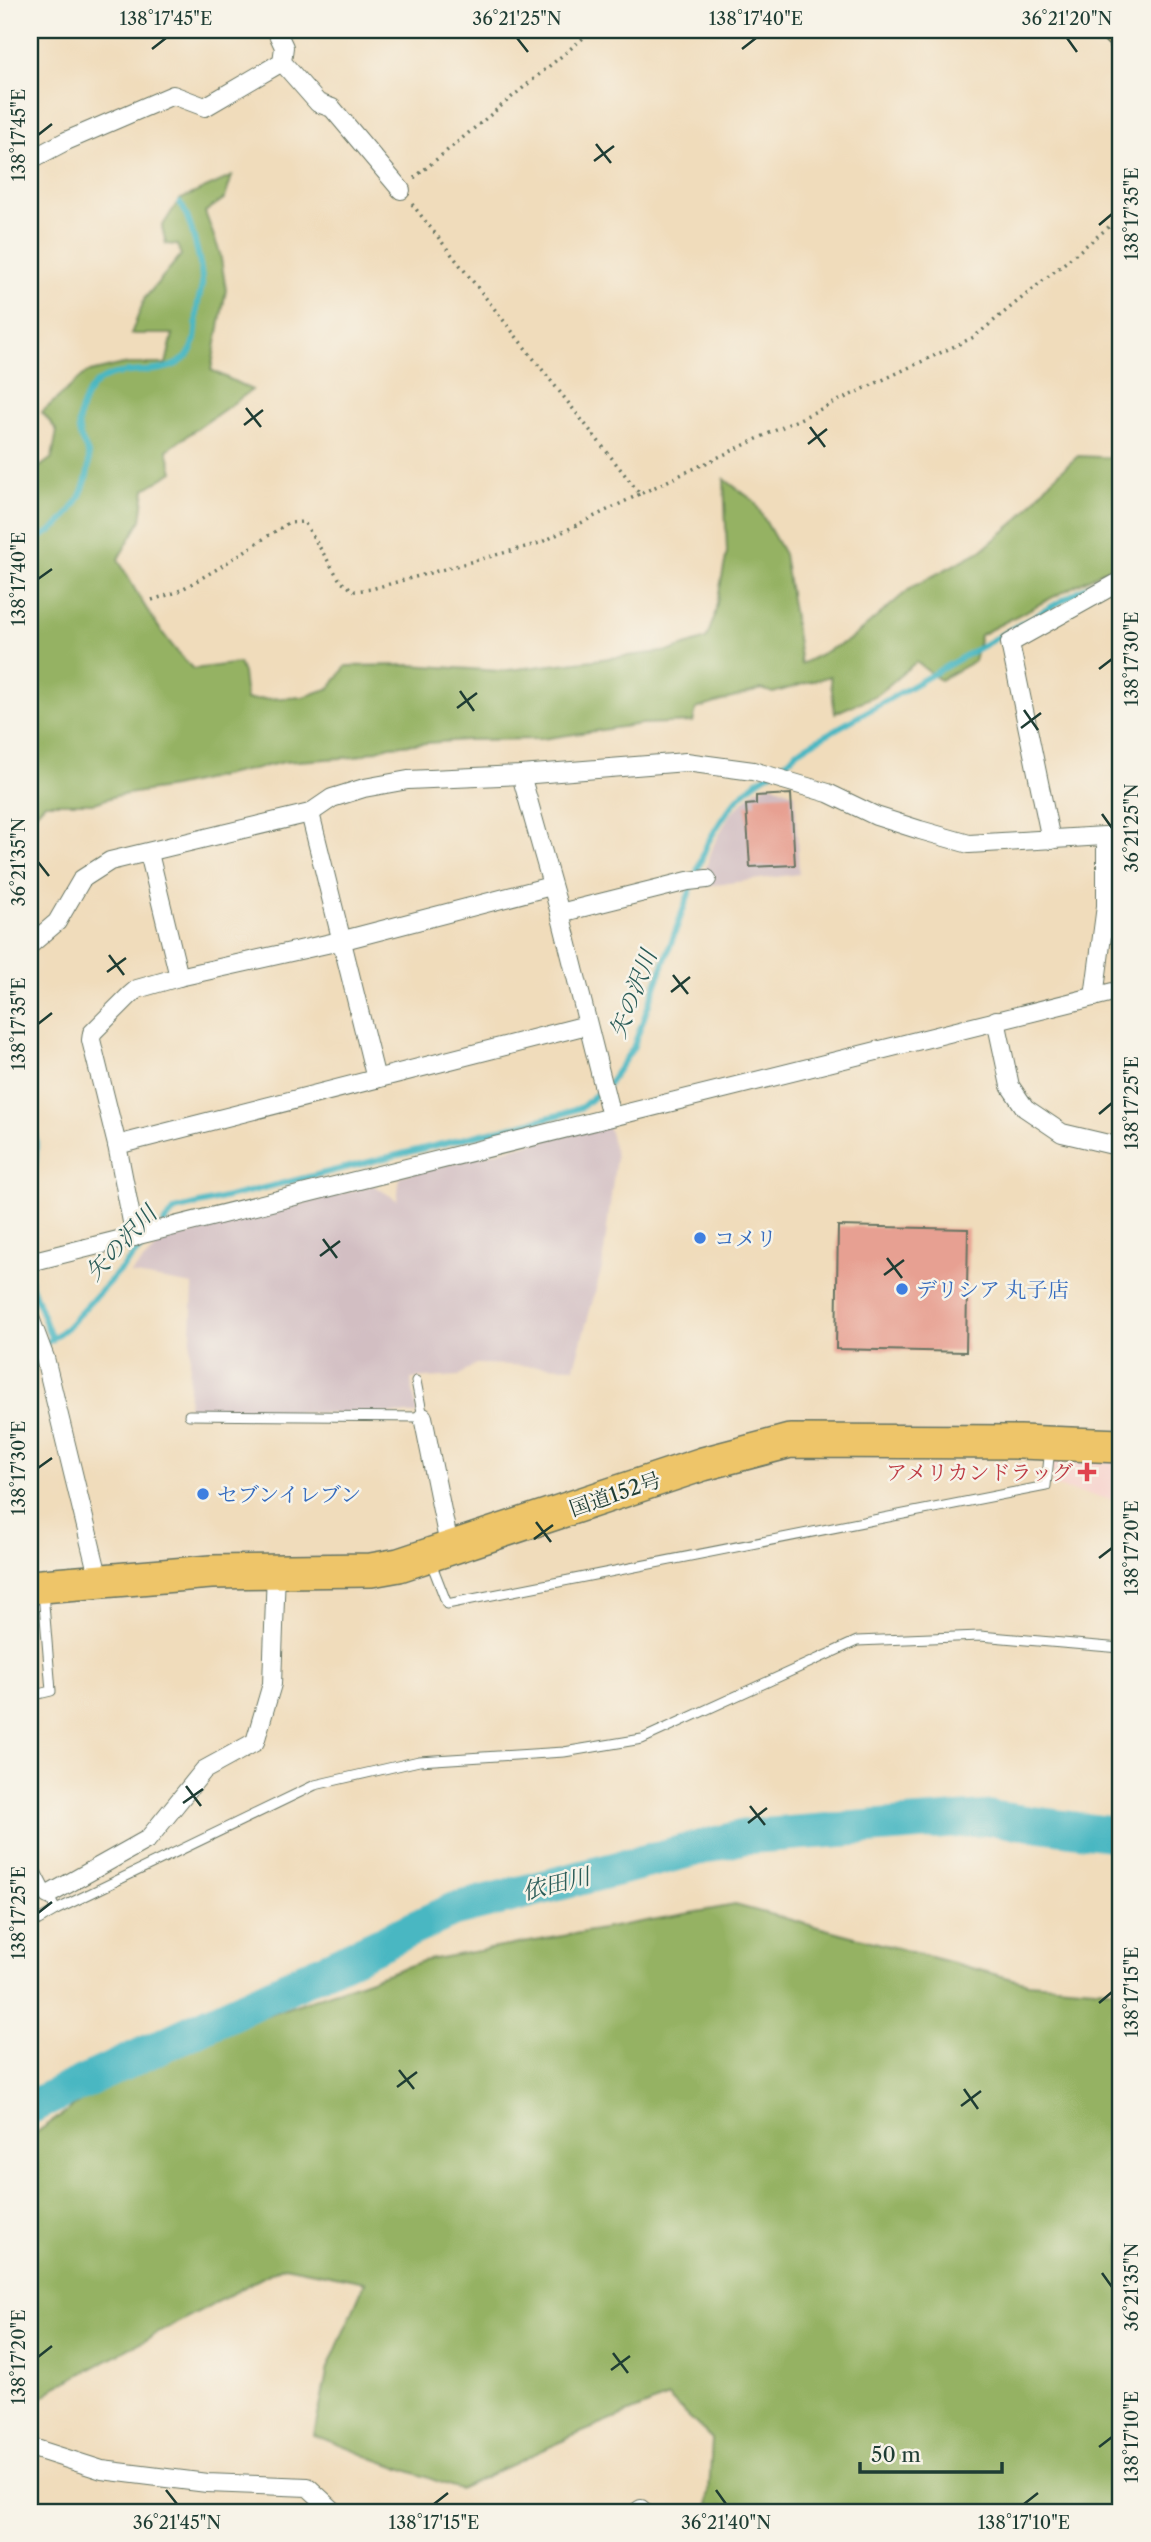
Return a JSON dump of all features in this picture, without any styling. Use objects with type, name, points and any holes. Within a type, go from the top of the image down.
[{"type":"highway","name":"国道152号","points":[[36,1586],[211,1572],[371,1570],[440,1553],[703,1464],[790,1441],[1121,1446]]},
{"type":"main road","points":[[1114,30],[1121,37]]},
{"type":"street","points":[[30,160],[66,141],[173,95],[205,107],[282,62],[285,47],[276,30]]},
{"type":"street","points":[[282,62],[318,103],[332,108],[401,190]]},
{"type":"street","points":[[1051,840],[1010,643],[1121,581]]},
{"type":"street","points":[[30,945],[57,922],[82,879],[110,861],[310,813],[332,798],[364,788],[408,780],[522,775],[686,762],[753,771],[781,779],[828,793],[887,819],[969,844],[1114,836],[1094,997]]},
{"type":"street","points":[[522,775],[611,1116]]},
{"type":"street","points":[[310,813],[376,1079]]},
{"type":"street","points":[[149,853],[179,977]]},
{"type":"street","points":[[560,913],[699,880]]},
{"type":"street","points":[[140,1235],[91,1040],[92,1033],[137,989],[340,941],[551,886]]},
{"type":"street","points":[[31,1262],[1121,990]]},
{"type":"street","points":[[996,1020],[1010,1086],[1025,1108],[1062,1133],[1121,1147]]},
{"type":"street","points":[[117,1145],[587,1025]]},
{"type":"street","points":[[30,1318],[45,1358],[99,1580]]},
{"type":"street","points":[[423,1417],[440,1553]]},
{"type":"street","points":[[52,1902],[148,1839],[204,1770],[255,1742],[272,1684],[276,1570]]},
{"type":"street","points":[[30,2447],[102,2470],[207,2483],[307,2487],[335,2512]]},
{"type":"street","points":[[637,2512],[641,2509],[644,2512]]},
{"type":"lane","points":[[189,1415],[423,1417],[416,1381]]},
{"type":"lane","points":[[440,1553],[447,1604],[1046,1486],[1050,1443]]},
{"type":"lane","points":[[30,1696],[51,1691],[36,1586]]},
{"type":"lane","points":[[30,1925],[52,1902],[315,1785],[419,1760],[564,1752],[642,1739],[856,1641],[980,1636],[1121,1648]]},
{"type":"lane","points":[[30,1860],[52,1902]]},
{"type":"path","points":[[593,30],[401,190],[640,494]]},
{"type":"path","points":[[152,600],[177,592],[218,569],[288,523],[304,522],[341,582],[355,591],[540,543],[974,337],[1121,216]]},
{"type":"shaded area","points":[[769,783],[795,794],[799,874],[699,887],[714,844],[729,816],[755,790]]},
{"type":"shaded area","points":[[608,1124],[616,1157],[602,1268],[574,1367],[476,1364],[459,1376],[411,1379],[417,1414],[188,1411],[193,1285],[130,1274],[163,1241],[373,1185],[397,1200],[400,1176]]},
{"type":"shaded area","name":"アメリカンドラッグ","points":[[1052,1454],[1121,1458],[1121,1509],[1118,1501],[1052,1486]]},
{"type":"green space","points":[[232,176],[225,198],[205,212],[220,253],[226,290],[211,370],[252,390],[167,450],[173,472],[145,489],[141,520],[118,559],[161,630],[193,669],[239,663],[246,700],[303,697],[330,688],[346,666],[411,665],[500,671],[670,651],[706,639],[714,618],[727,552],[724,479],[754,501],[784,554],[801,664],[851,639],[912,587],[982,550],[1020,518],[1051,480],[1078,456],[1121,458],[1121,562],[980,635],[974,661],[940,680],[916,662],[877,695],[835,713],[830,676],[773,693],[762,689],[696,709],[693,722],[641,724],[542,739],[465,740],[390,746],[355,757],[284,762],[173,787],[115,796],[95,803],[45,803],[30,819],[30,474],[52,458],[57,431],[42,412],[86,373],[123,364],[166,364],[173,334],[131,334],[145,298],[181,255],[177,245],[166,244],[162,227],[179,200]]},
{"type":"green space","points":[[735,1905],[1028,1983],[1121,1990],[1121,2512],[708,2512],[712,2439],[668,2397],[573,2436],[459,2489],[314,2435],[328,2368],[365,2282],[284,2266],[56,2387],[30,2406],[30,2137],[143,2058],[423,1961]]},
{"type":"building","points":[[791,794],[795,865],[750,867],[746,805],[756,804],[756,796]]},
{"type":"building","name":"デリシア 丸子店","points":[[838,1226],[968,1229],[966,1352],[836,1349]]},
{"type":"waterway","points":[[30,541],[53,529],[72,510],[79,498],[88,473],[89,457],[80,435],[79,417],[84,400],[96,384],[119,373],[159,370],[171,366],[183,360],[191,350],[202,277],[192,230],[180,203]]},
{"type":"waterway","name":"矢の沢川","points":[[164,1223],[175,1210],[563,1114],[582,1107],[609,1083],[633,1048],[707,844],[738,798],[796,752],[1121,567]]},
{"type":"waterway","points":[[30,1118],[36,1152],[30,1186]]},
{"type":"waterway","name":"矢の沢川","points":[[30,1356],[67,1327],[152,1236]]},
{"type":"waterway","points":[[30,1281],[52,1340]]},
{"type":"waterway","name":"依田川","points":[[30,2107],[453,1910],[743,1837],[991,1818],[1121,1835]]},
{"type":"place","name":"コメリ","points":[[700,1238]]},
{"type":"place","name":"デリシア 丸子店","points":[[902,1289]]},
{"type":"place","name":"アメリカンドラッグ","points":[[1087,1472]]},
{"type":"place","name":"セブンイレブン","points":[[203,1494]]}]
